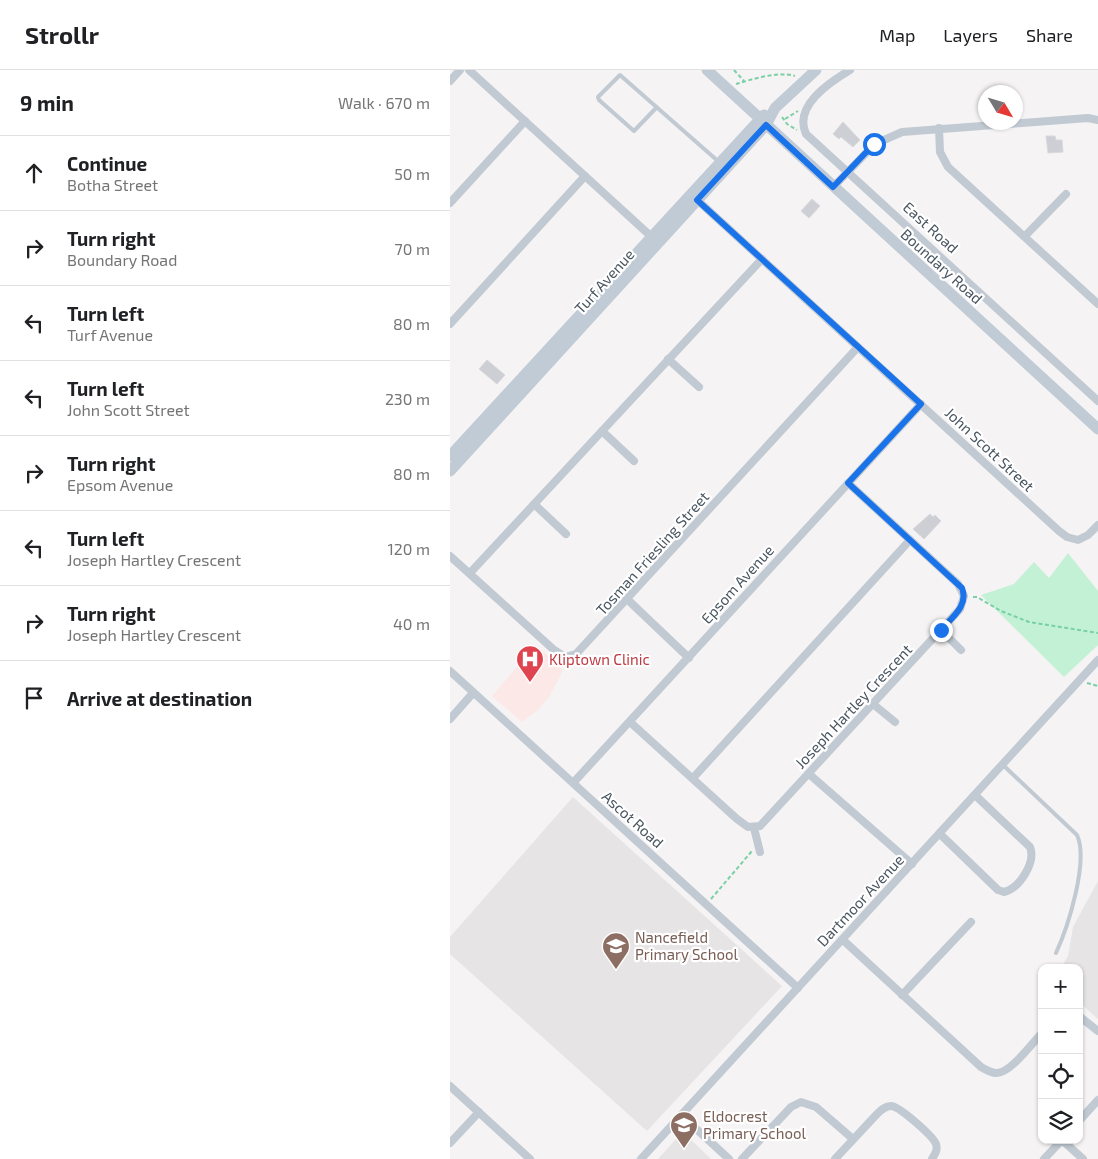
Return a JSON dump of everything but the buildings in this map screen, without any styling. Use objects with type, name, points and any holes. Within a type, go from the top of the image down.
[{"type":"main road","points":[[707,70],[763,122]]},
{"type":"main road","name":"Turf Avenue","points":[[450,471],[775,108],[816,70]]},
{"type":"main road","name":"Turf Avenue","points":[[694,197],[719,162],[763,122]]},
{"type":"main road","name":"Boundary Road","points":[[763,122],[1098,429]]},
{"type":"main road","name":"Turf Avenue","points":[[450,456],[655,240]]},
{"type":"street","points":[[450,81],[460,70]]},
{"type":"street","points":[[469,70],[655,240]]},
{"type":"street","points":[[806,134],[803,124],[810,102],[826,86],[850,70]]},
{"type":"street","points":[[833,187],[874,144],[883,138],[902,132],[1088,118],[1098,120]]},
{"type":"street","points":[[450,203],[525,121]]},
{"type":"street","points":[[939,128],[940,152],[944,162],[1098,304]]},
{"type":"street","name":"East Road","points":[[806,134],[1098,401]]},
{"type":"street","points":[[450,324],[586,176]]},
{"type":"street","points":[[1025,236],[1066,194]]},
{"type":"street","name":"John Scott Street","points":[[694,197],[1067,537],[1073,540],[1084,538],[1098,525]]},
{"type":"street","points":[[470,573],[762,259]]},
{"type":"street","name":"Tosman Friesling Street","points":[[450,556],[553,650],[565,657],[576,654],[582,650],[628,600],[858,347]]},
{"type":"street","points":[[668,359],[699,387]]},
{"type":"street","name":"Epsom Avenue","points":[[573,784],[921,404]]},
{"type":"street","points":[[602,431],[634,461]]},
{"type":"street","points":[[848,483],[958,584],[964,596]]},
{"type":"street","points":[[534,504],[566,534]]},
{"type":"street","points":[[693,778],[910,540]]},
{"type":"street","name":"Joseph Hartley Crescent","points":[[754,828],[765,822],[941,630],[960,609],[964,596]]},
{"type":"street","points":[[628,600],[689,658]]},
{"type":"street","points":[[941,630],[962,650]]},
{"type":"street","name":"Dartmoor Avenue","points":[[641,1159],[1098,660]]},
{"type":"street","name":"Ascot Road","points":[[450,671],[798,988]]},
{"type":"street","points":[[450,719],[473,692]]},
{"type":"street","points":[[873,704],[895,722]]},
{"type":"street","points":[[630,722],[737,819],[754,828],[760,852]]},
{"type":"street","points":[[808,774],[912,864]]},
{"type":"street","points":[[940,834],[998,890],[1004,892],[1013,886],[1031,862],[1030,847],[975,795]]},
{"type":"street","points":[[902,996],[971,922]]},
{"type":"street","points":[[843,940],[902,996],[982,1067],[992,1073],[1001,1073],[1010,1068],[1038,1037]]},
{"type":"street","points":[[1083,1019],[1098,1031]]},
{"type":"street","points":[[450,1086],[530,1159]]},
{"type":"street","points":[[1083,1117],[1098,1100]]},
{"type":"street","points":[[742,1159],[791,1107],[801,1102],[809,1102],[853,1139]]},
{"type":"street","points":[[835,1159],[884,1108],[896,1107],[934,1141],[936,1150],[932,1159]]},
{"type":"street","points":[[450,1143],[479,1112]]},
{"type":"street","points":[[681,1115],[729,1159]]},
{"type":"street","points":[[1044,1159],[1058,1144]]},
{"type":"street","points":[[1066,1144],[1083,1159]]},
{"type":"lane","points":[[657,107],[634,131],[598,98],[620,75],[657,107],[719,162]]},
{"type":"lane","points":[[1003,765],[1077,835],[1082,847],[1072,909],[1056,953]]},
{"type":"path","points":[[734,70],[744,82]]},
{"type":"path","points":[[725,87],[789,74],[805,79]]},
{"type":"path","points":[[775,108],[788,124],[806,134]]},
{"type":"path","points":[[964,596],[977,597],[1001,611],[1029,622],[1098,633]]},
{"type":"path","points":[[707,904],[758,843]]},
{"type":"shaded area","name":"Kliptown Clinic","points":[[536,645],[563,670],[549,697],[539,709],[522,722],[492,696]]},
{"type":"shaded area","name":"Nancefield Primary School","points":[[573,797],[782,986],[647,1131],[450,954],[450,937]]},
{"type":"shaded area","points":[[1098,881],[1098,1019],[1083,1006],[1083,964],[1063,964],[1068,956],[1073,927]]},
{"type":"shaded area","name":"Eldocrest Primary School","points":[[688,1137],[711,1159],[658,1159],[677,1138]]},
{"type":"green space","points":[[1068,553],[1098,591],[1098,645],[1064,677],[981,595],[1014,584],[1034,562],[1049,578]]},
{"type":"place","name":"Kliptown Clinic","points":[[530,683]]},
{"type":"place","name":"Nancefield Primary School","points":[[616,970]]},
{"type":"place","name":"Eldocrest Primary School","points":[[684,1149]]},
{"type":"route","points":[[874,144],[833,187],[766,125],[697,200],[921,404],[848,483],[962,588],[964,601],[960,609],[941,630]]}]
